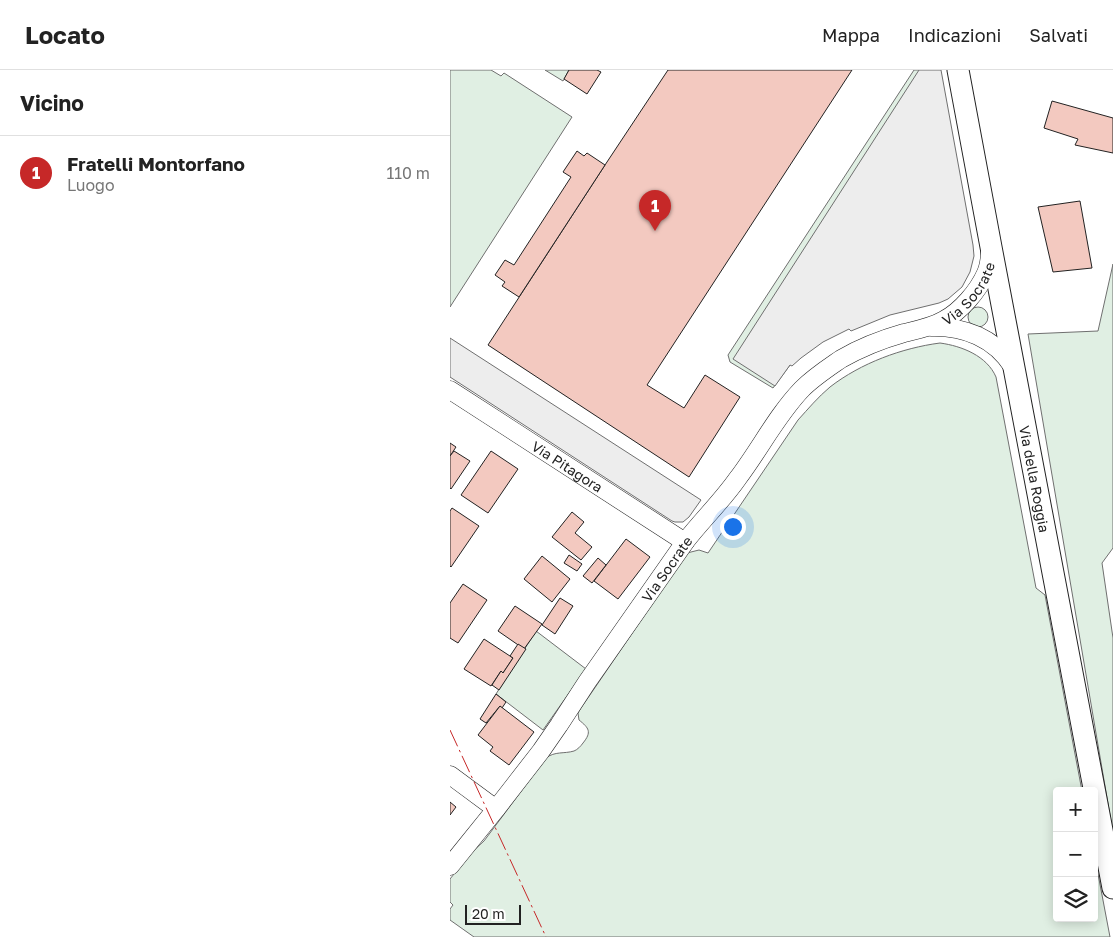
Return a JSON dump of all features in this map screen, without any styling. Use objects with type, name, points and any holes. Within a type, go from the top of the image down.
[{"type":"street","name":"Via della Roggia","points":[[958,70],[1113,888]]},
{"type":"street","name":"Via Socrate","points":[[450,866],[496,809],[559,725],[685,542],[738,478],[793,400],[814,378],[861,349],[944,321],[968,300],[978,287],[986,273],[991,247]]},
{"type":"street","points":[[968,300],[980,292],[986,292],[999,300],[1004,315],[1003,334],[995,340],[985,339]]},
{"type":"street","name":"Via Socrate","points":[[928,327],[944,326],[971,332],[998,348],[1014,367]]},
{"type":"street","name":"Via Pitagora","points":[[450,390],[685,542]]},
{"type":"street","points":[[450,775],[496,809]]},
{"type":"green space","points":[[450,70],[491,70],[501,76],[504,73],[572,117],[450,307]]},
{"type":"green space","points":[[545,70],[569,70],[563,81]]},
{"type":"green space","points":[[914,70],[921,70],[790,365],[773,388],[730,362],[728,355]]},
{"type":"green space","points":[[1113,264],[1113,548],[1102,563],[1113,638],[1113,833],[1028,334],[1098,331]]},
{"type":"green space","points":[[978,307],[985,310],[988,317],[985,324],[978,327],[971,324],[968,317],[971,310]]},
{"type":"green space","points":[[940,343],[973,353],[987,363],[996,377],[1036,588],[1045,595],[1081,787],[1053,787],[1053,922],[1098,922],[1098,874],[1110,937],[474,937],[450,920],[450,909],[453,905],[450,902],[450,879],[470,854],[484,841],[546,758],[574,751],[586,739],[588,730],[579,720],[578,713],[687,553],[699,550],[708,553],[798,420],[830,387],[868,364],[926,345]]},
{"type":"green space","points":[[536,631],[586,669],[543,730],[496,694]]},
{"type":"shaded area","points":[[919,70],[941,70],[973,245],[974,256],[970,272],[962,287],[948,299],[890,315],[851,331],[849,329],[823,342],[792,366],[790,365],[775,386],[733,359]]},
{"type":"shaded area","points":[[450,338],[701,500],[683,522],[672,521],[450,377]]},
{"type":"building","points":[[569,70],[597,70],[601,72],[587,94],[564,79]]},
{"type":"building","points":[[668,70],[852,70],[647,385],[684,408],[705,375],[740,397],[689,477],[488,345]]},
{"type":"building","points":[[1052,101],[1113,118],[1113,153],[1075,145],[1078,139],[1044,128]]},
{"type":"building","points":[[577,151],[584,156],[587,153],[605,165],[519,297],[502,286],[505,282],[495,275],[505,260],[514,265],[571,177],[563,172]]},
{"type":"building","points":[[1080,201],[1092,268],[1053,272],[1038,207]]},
{"type":"building","points":[[450,443],[456,447],[450,456]]},
{"type":"building","points":[[454,451],[470,461],[451,489],[450,456]]},
{"type":"building","points":[[491,451],[518,469],[488,513],[461,495]]},
{"type":"building","points":[[452,508],[479,526],[451,567],[450,511]]},
{"type":"building","points":[[572,512],[584,522],[575,533],[592,547],[581,560],[552,537]]},
{"type":"building","points":[[626,539],[650,557],[618,599],[594,581]]},
{"type":"building","points":[[569,555],[582,564],[577,571],[564,563]]},
{"type":"building","points":[[542,556],[570,579],[552,602],[524,579]]},
{"type":"building","points":[[598,558],[606,565],[592,583],[583,576]]},
{"type":"building","points":[[463,584],[487,600],[458,643],[450,638],[450,603]]},
{"type":"building","points":[[560,598],[573,606],[555,634],[542,625]]},
{"type":"building","points":[[515,606],[542,624],[524,649],[498,631]]},
{"type":"building","points":[[484,639],[513,658],[491,686],[464,669]]},
{"type":"building","points":[[518,644],[526,649],[499,690],[492,685],[513,658],[510,656]]},
{"type":"building","points":[[496,694],[506,702],[502,708],[500,706],[486,723],[480,719]]},
{"type":"building","points":[[500,706],[534,732],[509,765],[490,751],[493,747],[478,735]]},
{"type":"building","points":[[450,802],[456,807],[450,815]]},
{"type":"power","points":[[450,730],[546,937]]},
{"type":"place","name":"Fratelli Montorfano","points":[[655,231]]}]
